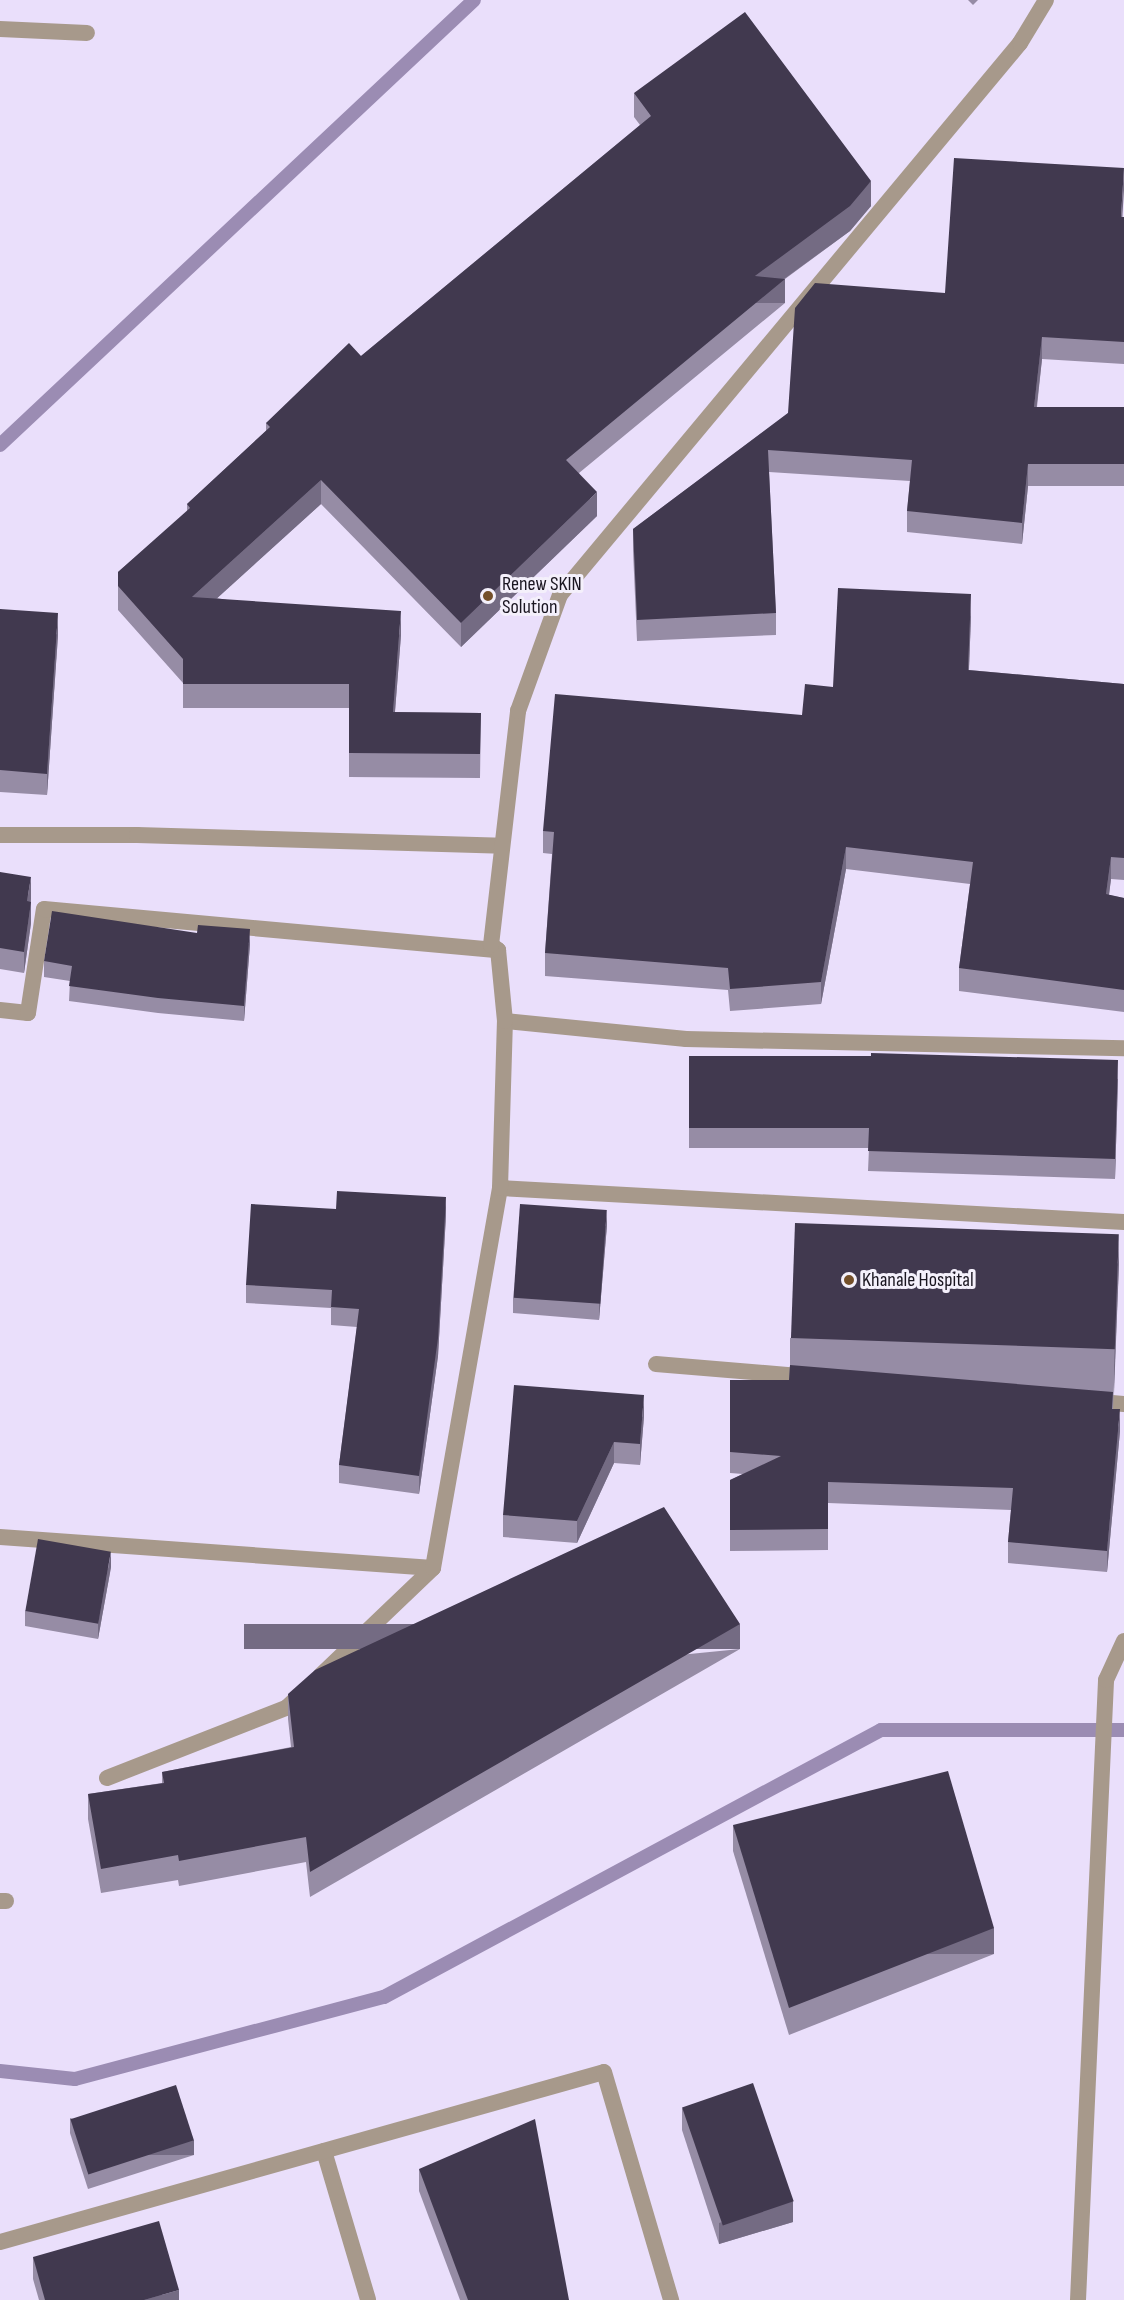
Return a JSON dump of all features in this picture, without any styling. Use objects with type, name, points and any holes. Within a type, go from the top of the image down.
[{"type":"street","points":[[498,950],[490,945],[518,711],[560,595],[1020,42],[1046,0]]},
{"type":"street","points":[[0,29],[87,33]]},
{"type":"street","points":[[0,835],[137,835],[502,846]]},
{"type":"street","points":[[0,1010],[28,1013],[44,909],[498,950]]},
{"type":"street","points":[[107,1778],[286,1708],[433,1568],[500,1188],[506,1021],[498,950]]},
{"type":"street","points":[[506,1021],[686,1040],[1124,1048]]},
{"type":"street","points":[[500,1188],[1124,1222]]},
{"type":"street","points":[[656,1364],[831,1379]]},
{"type":"street","points":[[1077,1400],[1124,1404]]},
{"type":"street","points":[[0,1537],[433,1568]]},
{"type":"street","points":[[1078,2300],[1106,1680],[1124,1641]]},
{"type":"street","points":[[0,2242],[604,2072],[671,2300]]},
{"type":"street","points":[[324,2151],[368,2300]]},
{"type":"building","points":[[745,12],[871,181],[850,206],[755,276],[785,279],[566,460],[597,492],[461,623],[321,480],[192,597],[401,611],[393,712],[481,713],[480,754],[349,753],[349,684],[183,684],[183,659],[118,586],[118,572],[190,508],[187,504],[270,427],[266,423],[349,343],[361,356],[651,116],[634,93]]},
{"type":"building","points":[[954,158],[1124,168],[1121,217],[1124,217],[1124,342],[1042,337],[1034,407],[1124,407],[1124,464],[1028,464],[1022,523],[907,511],[912,460],[768,450],[776,613],[637,620],[633,529],[788,413],[795,308],[815,283],[945,293]]},
{"type":"building","points":[[838,588],[971,594],[968,670],[1124,684],[1124,858],[1111,857],[1106,894],[1124,898],[1124,990],[959,968],[973,862],[846,847],[821,982],[730,989],[728,968],[545,953],[554,832],[543,831],[555,694],[802,715],[805,684],[833,687]]},
{"type":"building","points":[[0,609],[58,613],[47,774],[0,770]]},
{"type":"building","points":[[0,872],[31,877],[27,901],[31,902],[24,952],[0,948]]},
{"type":"building","points":[[52,911],[197,933],[198,925],[250,929],[244,1006],[158,998],[69,986],[72,966],[44,961]]},
{"type":"building","points":[[871,1053],[1118,1060],[1115,1159],[868,1151],[869,1128],[689,1128],[689,1056],[871,1056]]},
{"type":"building","points":[[337,1191],[446,1197],[438,1338],[419,1476],[339,1465],[359,1309],[331,1307],[332,1290],[246,1285],[251,1204],[336,1209]]},
{"type":"building","points":[[520,1204],[607,1210],[600,1304],[513,1298]]},
{"type":"building","points":[[795,1223],[1119,1234],[1115,1349],[791,1338]]},
{"type":"building","points":[[790,1365],[1113,1392],[1112,1409],[1120,1409],[1107,1551],[1008,1542],[1013,1488],[828,1482],[828,1529],[730,1530],[730,1480],[781,1456],[730,1452],[730,1380],[789,1380]]},
{"type":"building","points":[[514,1385],[644,1395],[640,1444],[614,1442],[577,1521],[503,1515]]},
{"type":"building","points":[[664,1507],[740,1624],[310,1872],[306,1837],[179,1861],[178,1855],[101,1869],[88,1794],[164,1783],[162,1772],[294,1747],[288,1694],[315,1670]]},
{"type":"building","points":[[38,1539],[111,1552],[98,1624],[25,1611]]},
{"type":"building","points":[[948,1771],[994,1928],[789,2008],[733,1825]]},
{"type":"building","points":[[753,2083],[794,2201],[723,2226],[682,2107]]},
{"type":"building","points":[[176,2085],[194,2140],[88,2174],[70,2119]]},
{"type":"building","points":[[535,2119],[569,2300],[468,2300],[419,2169]]},
{"type":"building","points":[[159,2221],[179,2290],[144,2300],[45,2300],[33,2257]]},
{"type":"waterway","points":[[0,445],[474,0]]},
{"type":"waterway","points":[[0,2071],[75,2079],[384,1997],[881,1730],[1124,1730]]},
{"type":"place","name":"Renew SKIN Solution","points":[[488,596]]},
{"type":"place","name":"Khanale Hospital","points":[[849,1280]]}]
